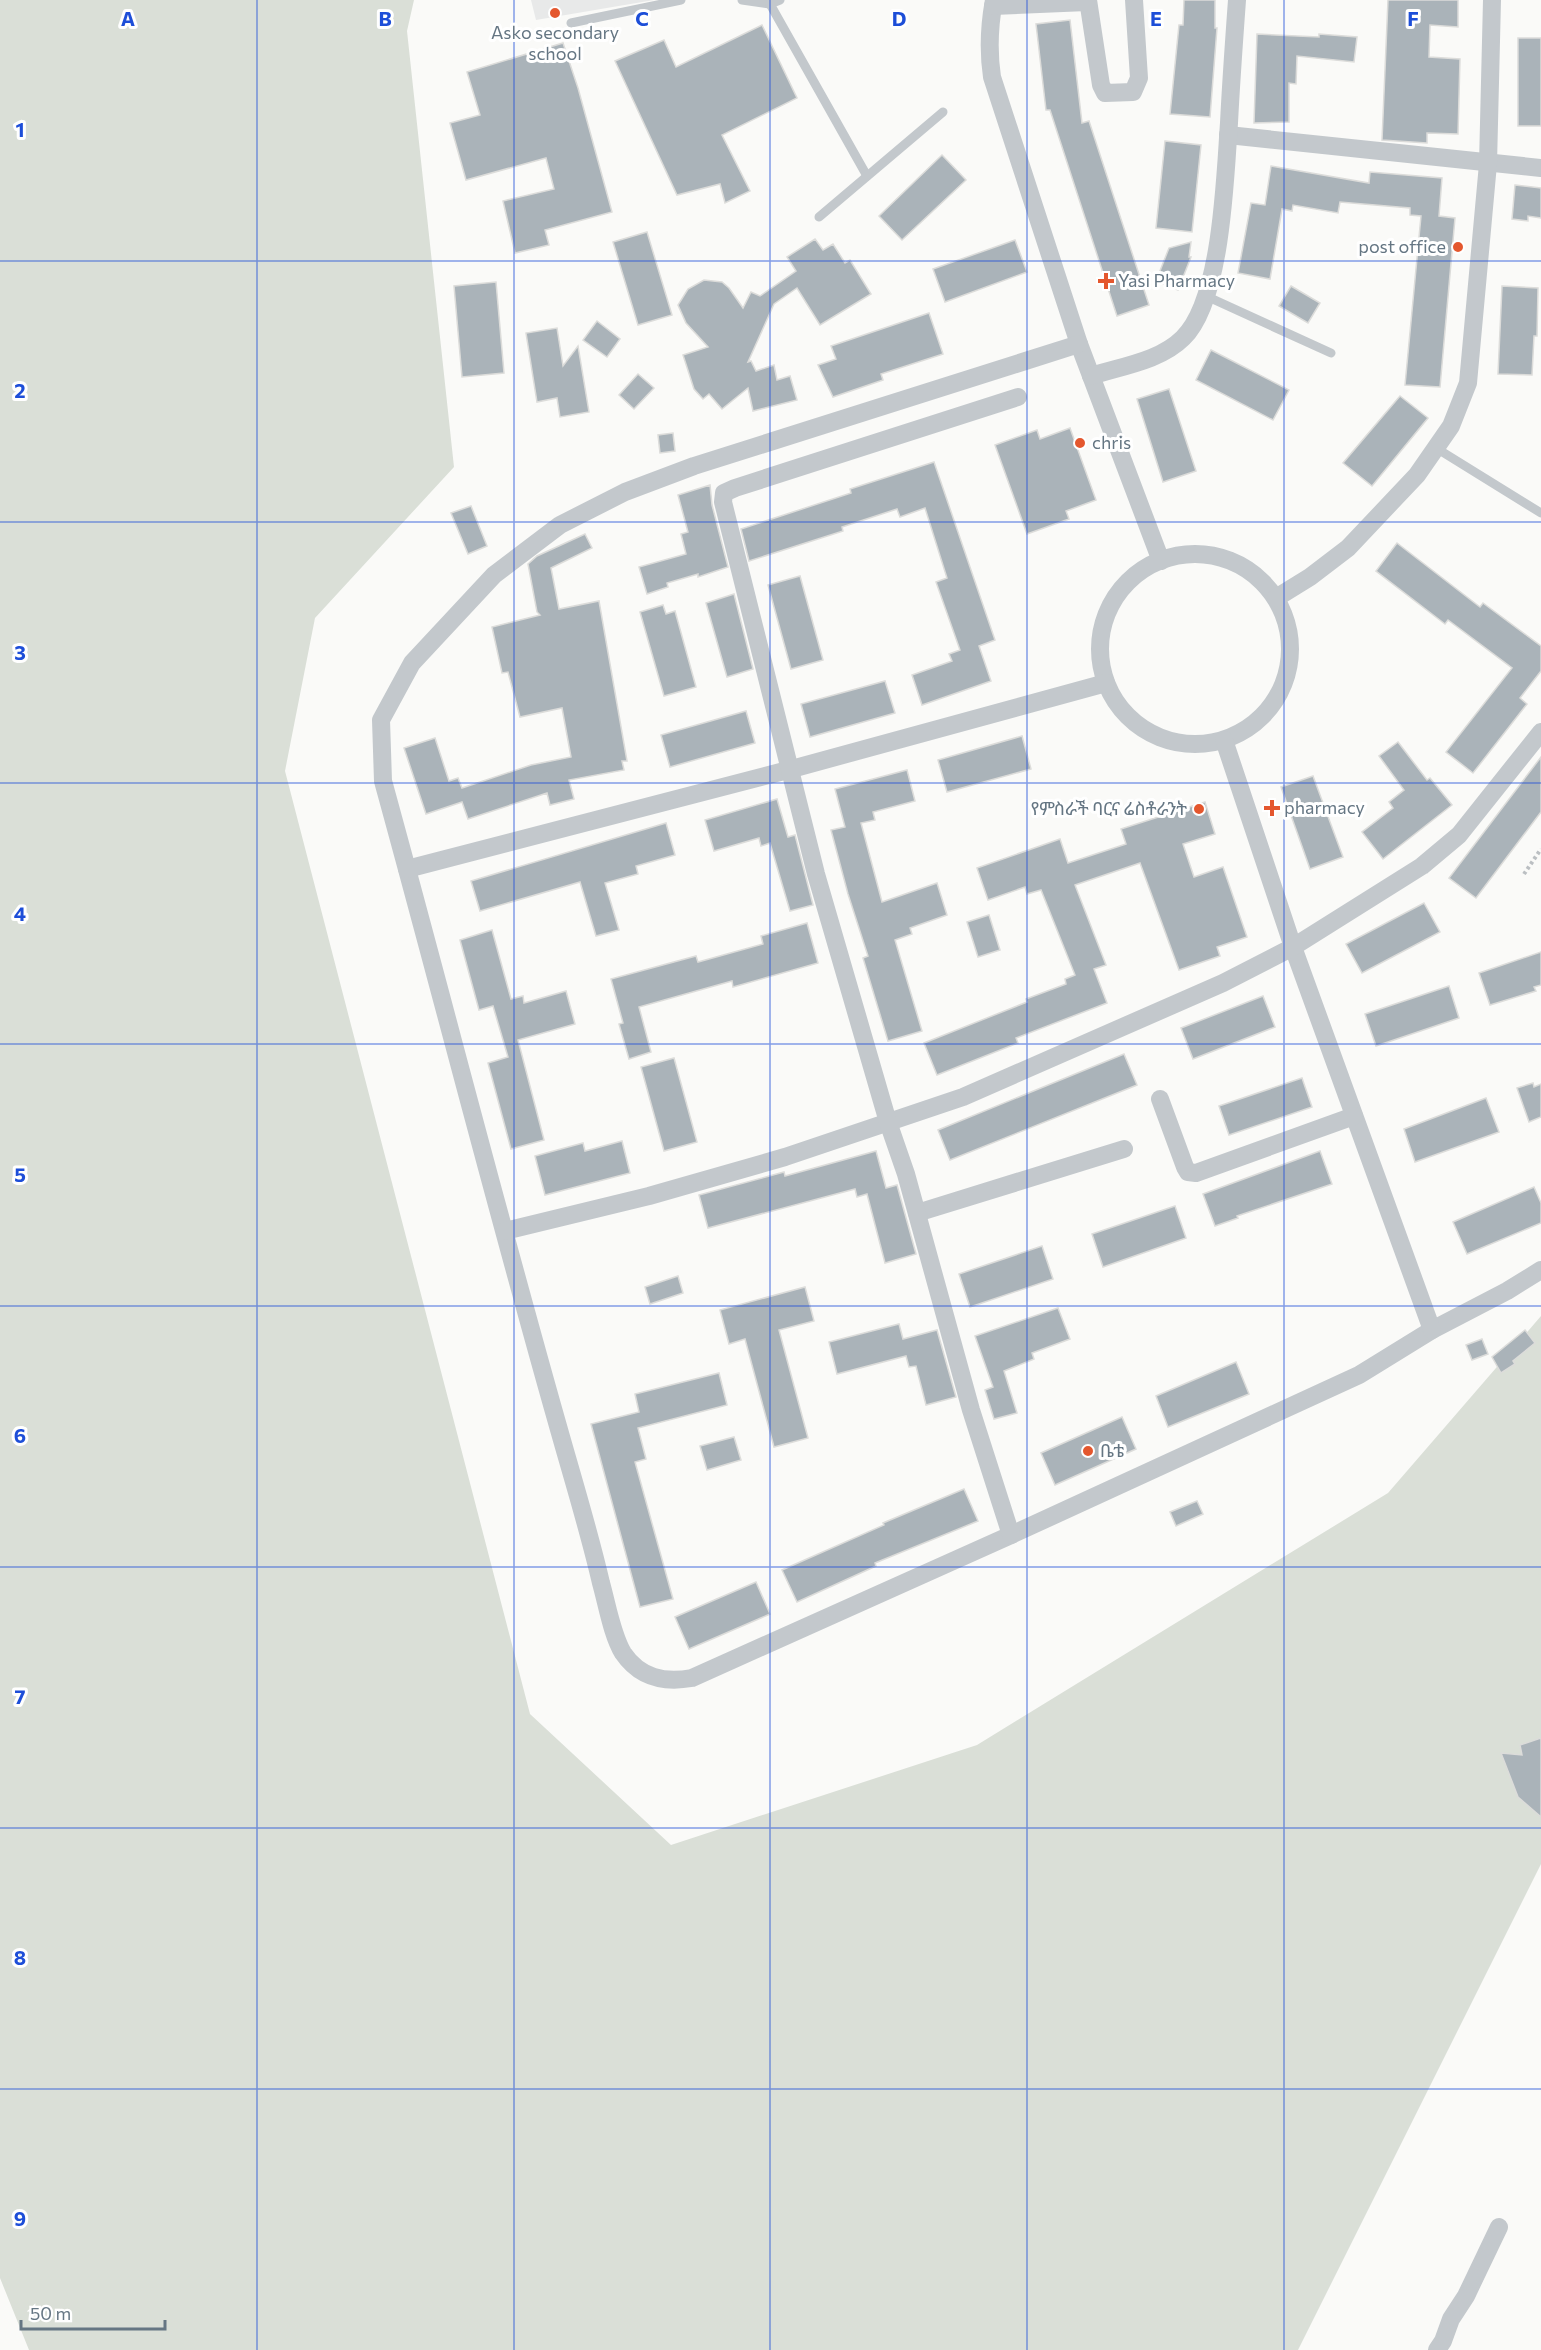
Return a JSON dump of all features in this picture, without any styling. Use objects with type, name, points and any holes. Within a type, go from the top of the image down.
[{"type":"street","points":[[1134,0],[1139,78],[1133,92],[1105,93],[1101,86],[1088,1],[993,3],[989,23],[988,51],[992,77],[1079,344],[1161,561]]},
{"type":"street","points":[[1091,376],[1167,352],[1185,337],[1203,308],[1217,250],[1224,200],[1237,0]]},
{"type":"street","points":[[1276,598],[1310,577],[1348,548],[1417,475],[1451,426],[1468,383],[1488,164],[1492,0]]},
{"type":"street","points":[[1228,135],[1541,168]]},
{"type":"street","points":[[1079,344],[694,466],[625,492],[560,525],[494,575],[412,663],[381,720],[382,781],[587,1526],[610,1618],[622,1652],[637,1670],[649,1676],[668,1681],[692,1678],[1359,1375],[1432,1330],[1507,1291],[1541,1269]]},
{"type":"street","points":[[944,386],[955,417]]},
{"type":"street","points":[[1011,1535],[971,1410],[917,1214],[888,1122],[788,770],[723,502],[724,493],[1018,397]]},
{"type":"street","points":[[1207,554],[1223,557],[1253,572],[1276,598],[1285,614],[1291,643],[1285,683],[1257,722],[1224,740],[1188,745],[1156,737],[1126,717],[1108,692],[1098,650],[1108,607],[1124,583],[1151,563],[1173,555],[1207,554]]},
{"type":"street","points":[[407,869],[788,770],[1106,683]]},
{"type":"street","points":[[505,1231],[661,1193],[785,1157],[963,1097],[1222,984],[1293,947],[1395,884],[1459,835],[1541,732]]},
{"type":"street","points":[[1224,740],[1293,947],[1432,1330]]},
{"type":"street","points":[[1160,1099],[1185,1167],[1188,1172],[1196,1173],[1354,1116]]},
{"type":"street","points":[[917,1214],[1124,1149]]},
{"type":"street","points":[[1437,2350],[1499,2227]]},
{"type":"lane","points":[[571,23],[681,0]]},
{"type":"lane","points":[[742,0],[770,4],[780,0]]},
{"type":"lane","points":[[770,4],[867,176]]},
{"type":"lane","points":[[819,217],[943,112]]},
{"type":"lane","points":[[1206,296],[1331,353]]},
{"type":"lane","points":[[1436,448],[1541,513]]},
{"type":"path","points":[[1524,874],[1541,849]]},
{"type":"shaded area","points":[[0,0],[414,0],[407,31],[454,467],[315,618],[285,771],[530,1714],[671,1845],[977,1745],[1388,1493],[1541,1316],[1541,1864],[1298,2350],[29,2350],[0,2278]]},
{"type":"shaded area","name":"Asko secondary school","points":[[531,0],[654,0],[536,20]]},
{"type":"building","points":[[1184,0],[1215,0],[1215,28],[1217,28],[1210,117],[1170,114],[1179,25],[1183,25]]},
{"type":"building","points":[[1388,0],[1458,0],[1458,27],[1430,25],[1429,57],[1460,59],[1458,134],[1427,133],[1427,143],[1382,140]]},
{"type":"building","points":[[1070,20],[1082,123],[1089,121],[1149,305],[1117,316],[1050,110],[1046,110],[1036,24]]},
{"type":"building","points":[[762,25],[797,98],[722,135],[750,191],[725,203],[720,184],[677,195],[615,61],[664,40],[676,67]]},
{"type":"building","points":[[1257,34],[1319,37],[1319,34],[1357,37],[1354,62],[1297,56],[1296,84],[1289,83],[1289,122],[1254,123]]},
{"type":"building","points":[[1518,38],[1541,38],[1541,126],[1518,126]]},
{"type":"building","points":[[563,43],[578,88],[612,212],[545,230],[549,245],[515,253],[503,201],[554,189],[546,158],[466,180],[450,123],[480,115],[467,72]]},
{"type":"building","points":[[1165,141],[1201,145],[1192,232],[1156,228]]},
{"type":"building","points":[[942,155],[966,180],[902,240],[879,216]]},
{"type":"building","points":[[1271,166],[1369,183],[1370,172],[1442,178],[1439,216],[1455,218],[1440,387],[1405,385],[1421,216],[1410,215],[1410,208],[1340,202],[1338,213],[1293,205],[1292,211],[1282,209],[1270,279],[1238,273],[1251,203],[1265,205]]},
{"type":"building","points":[[1515,185],[1541,188],[1541,218],[1528,216],[1528,221],[1512,219]]},
{"type":"building","points":[[647,232],[672,315],[638,325],[613,242]]},
{"type":"building","points":[[815,239],[823,250],[833,244],[845,263],[850,260],[871,294],[820,325],[797,288],[774,304],[748,362],[751,361],[756,371],[774,365],[777,380],[790,376],[797,400],[753,411],[748,388],[722,409],[709,394],[703,399],[694,389],[683,355],[708,347],[686,323],[678,305],[688,289],[704,280],[722,282],[743,308],[751,292],[760,296],[796,271],[787,257]]},
{"type":"building","points":[[1015,240],[1027,272],[945,302],[933,269]]},
{"type":"building","points":[[1191,242],[1189,257],[1191,257],[1178,290],[1156,281],[1169,248]]},
{"type":"building","points":[[496,282],[504,373],[462,377],[454,286]]},
{"type":"building","points":[[1291,286],[1320,303],[1308,323],[1279,306]]},
{"type":"building","points":[[1502,286],[1538,288],[1537,336],[1534,336],[1532,375],[1498,374]]},
{"type":"building","points":[[929,313],[943,354],[881,374],[883,380],[833,397],[818,365],[836,359],[831,346]]},
{"type":"building","points":[[597,321],[620,339],[607,357],[583,340]]},
{"type":"building","points":[[557,328],[563,366],[578,346],[589,412],[560,417],[557,398],[537,402],[526,333]]},
{"type":"building","points":[[1211,350],[1289,390],[1273,420],[1196,380]]},
{"type":"building","points":[[638,374],[654,388],[634,409],[619,395]]},
{"type":"building","points":[[1169,389],[1196,471],[1163,482],[1137,399]]},
{"type":"building","points":[[1400,396],[1428,418],[1372,486],[1343,463]]},
{"type":"building","points":[[1070,428],[1096,500],[1066,511],[1069,519],[1027,534],[995,445],[1037,430],[1040,439]]},
{"type":"building","points":[[673,433],[675,451],[660,453],[658,435]]},
{"type":"building","points":[[934,462],[995,640],[979,646],[991,681],[922,705],[912,675],[952,661],[949,654],[960,650],[936,582],[947,578],[925,508],[900,517],[897,509],[842,527],[843,531],[749,561],[741,529],[851,493],[850,489]]},
{"type":"building","points":[[710,485],[712,505],[728,567],[698,577],[698,574],[667,583],[668,587],[647,594],[639,567],[686,554],[681,534],[688,532],[678,495]]},
{"type":"building","points":[[471,506],[487,546],[468,554],[451,513]]},
{"type":"building","points":[[585,534],[592,548],[551,568],[559,609],[599,601],[627,761],[622,761],[624,770],[569,780],[574,799],[550,805],[547,793],[468,819],[462,802],[426,814],[404,748],[435,738],[449,781],[458,778],[462,788],[531,765],[571,757],[562,708],[520,717],[508,672],[502,673],[492,627],[540,615],[537,612],[528,564],[537,556]]},
{"type":"building","points":[[1397,543],[1480,607],[1483,603],[1541,646],[1541,671],[1520,698],[1527,704],[1473,773],[1446,752],[1512,668],[1448,620],[1445,624],[1376,571]]},
{"type":"building","points":[[800,576],[823,660],[791,669],[768,585]]},
{"type":"building","points":[[734,594],[753,669],[727,677],[706,603]]},
{"type":"building","points":[[663,605],[666,614],[675,611],[696,687],[664,696],[640,612]]},
{"type":"building","points":[[885,681],[895,713],[810,737],[801,704]]},
{"type":"building","points":[[746,711],[755,743],[670,767],[661,735]]},
{"type":"building","points":[[1022,736],[1031,769],[947,792],[938,760]]},
{"type":"building","points":[[1398,742],[1427,780],[1430,778],[1452,805],[1383,859],[1362,832],[1393,808],[1389,802],[1404,790],[1379,756]]},
{"type":"building","points":[[1541,757],[1541,812],[1476,898],[1449,878]]},
{"type":"building","points":[[907,770],[915,801],[873,812],[875,820],[861,823],[882,902],[937,883],[947,915],[910,928],[912,934],[895,940],[922,1031],[888,1041],[863,958],[868,956],[831,830],[845,827],[835,789]]},
{"type":"building","points":[[1313,776],[1343,857],[1310,869],[1281,787]]},
{"type":"building","points":[[777,799],[788,837],[795,835],[813,905],[790,911],[770,843],[761,846],[759,838],[714,851],[705,820]]},
{"type":"building","points":[[1205,802],[1215,834],[1183,844],[1194,877],[1223,867],[1247,937],[1217,947],[1220,956],[1179,970],[1140,863],[1075,885],[1106,965],[1094,969],[1107,1003],[1016,1038],[1018,1043],[937,1075],[924,1043],[1027,1002],[1026,999],[1066,984],[1065,979],[1075,975],[1041,890],[1027,894],[1025,887],[988,900],[977,868],[1060,839],[1068,863],[1126,844],[1121,829]]},
{"type":"building","points":[[666,823],[675,855],[636,866],[638,874],[605,883],[619,930],[596,936],[580,882],[480,911],[471,881]]},
{"type":"building","points":[[1424,903],[1440,932],[1362,973],[1346,944]]},
{"type":"building","points":[[989,915],[1000,950],[978,957],[967,922]]},
{"type":"building","points":[[807,923],[818,963],[733,987],[732,981],[639,1007],[651,1052],[629,1059],[619,1024],[623,1023],[611,979],[696,956],[698,962],[763,944],[761,936]]},
{"type":"building","points":[[492,930],[511,999],[523,996],[524,1003],[566,991],[575,1024],[518,1040],[544,1140],[511,1149],[488,1063],[508,1057],[493,1006],[479,1010],[460,940]]},
{"type":"building","points":[[1541,952],[1541,985],[1534,987],[1536,991],[1490,1005],[1479,973]]},
{"type":"building","points":[[1449,986],[1459,1018],[1376,1046],[1365,1014]]},
{"type":"building","points":[[1263,996],[1275,1027],[1193,1059],[1181,1028]]},
{"type":"building","points":[[1124,1054],[1137,1085],[950,1160],[938,1130]]},
{"type":"building","points":[[674,1058],[697,1142],[664,1151],[641,1067]]},
{"type":"building","points":[[1302,1078],[1312,1107],[1229,1135],[1219,1106]]},
{"type":"building","points":[[1533,1083],[1534,1087],[1541,1084],[1541,1117],[1529,1122],[1517,1088]]},
{"type":"building","points":[[1486,1098],[1499,1132],[1415,1162],[1404,1129]]},
{"type":"building","points":[[622,1141],[630,1173],[545,1195],[535,1156],[583,1143],[585,1151]]},
{"type":"building","points":[[876,1151],[886,1188],[897,1185],[916,1254],[885,1263],[867,1194],[857,1197],[855,1189],[708,1228],[699,1195],[784,1172],[785,1176]]},
{"type":"building","points":[[1320,1151],[1332,1184],[1237,1216],[1238,1218],[1215,1226],[1203,1194]]},
{"type":"building","points":[[1534,1187],[1541,1203],[1541,1223],[1467,1254],[1453,1222]]},
{"type":"building","points":[[1175,1206],[1186,1238],[1103,1267],[1092,1234]]},
{"type":"building","points":[[1042,1246],[1053,1279],[970,1307],[959,1274]]},
{"type":"building","points":[[678,1276],[683,1293],[650,1304],[645,1287]]},
{"type":"building","points":[[805,1287],[814,1321],[779,1330],[808,1438],[774,1447],[745,1339],[729,1344],[720,1310]]},
{"type":"building","points":[[1058,1308],[1070,1339],[1032,1353],[1034,1359],[1004,1371],[1017,1413],[994,1419],[985,1390],[993,1387],[975,1336]]},
{"type":"building","points":[[899,1324],[903,1339],[937,1330],[956,1397],[926,1405],[916,1366],[909,1367],[906,1356],[837,1374],[829,1342]]},
{"type":"building","points":[[1525,1330],[1535,1343],[1513,1361],[1515,1364],[1501,1373],[1492,1357]]},
{"type":"building","points":[[1482,1339],[1488,1354],[1472,1360],[1466,1345]]},
{"type":"building","points":[[1236,1362],[1249,1394],[1168,1427],[1156,1396]]},
{"type":"building","points":[[719,1373],[727,1405],[638,1428],[646,1459],[635,1462],[673,1599],[640,1607],[591,1424],[639,1412],[635,1394]]},
{"type":"building","name":"ቤቴ","points":[[1122,1417],[1136,1449],[1055,1485],[1041,1453]]},
{"type":"building","points":[[734,1437],[741,1460],[707,1470],[700,1446]]},
{"type":"building","points":[[964,1489],[978,1521],[875,1563],[876,1566],[797,1602],[782,1570],[884,1525],[883,1523]]},
{"type":"building","points":[[1197,1501],[1203,1514],[1176,1526],[1170,1512]]},
{"type":"building","points":[[756,1582],[770,1614],[689,1649],[675,1617]]},
{"type":"building","points":[[1541,1738],[1541,1817],[1518,1797],[1501,1753],[1522,1755],[1520,1745]]},
{"type":"place","name":"Asko secondary school","points":[[555,13]]},
{"type":"place","name":"post office","points":[[1458,247]]},
{"type":"place","name":"Yasi Pharmacy","points":[[1106,281]]},
{"type":"place","name":"chris","points":[[1080,443]]},
{"type":"place","name":"pharmacy","points":[[1272,808]]},
{"type":"place","name":"የምስራች ባርና ሬስቶራንት","points":[[1199,809]]},
{"type":"place","name":"ቤቴ","points":[[1088,1451]]}]
